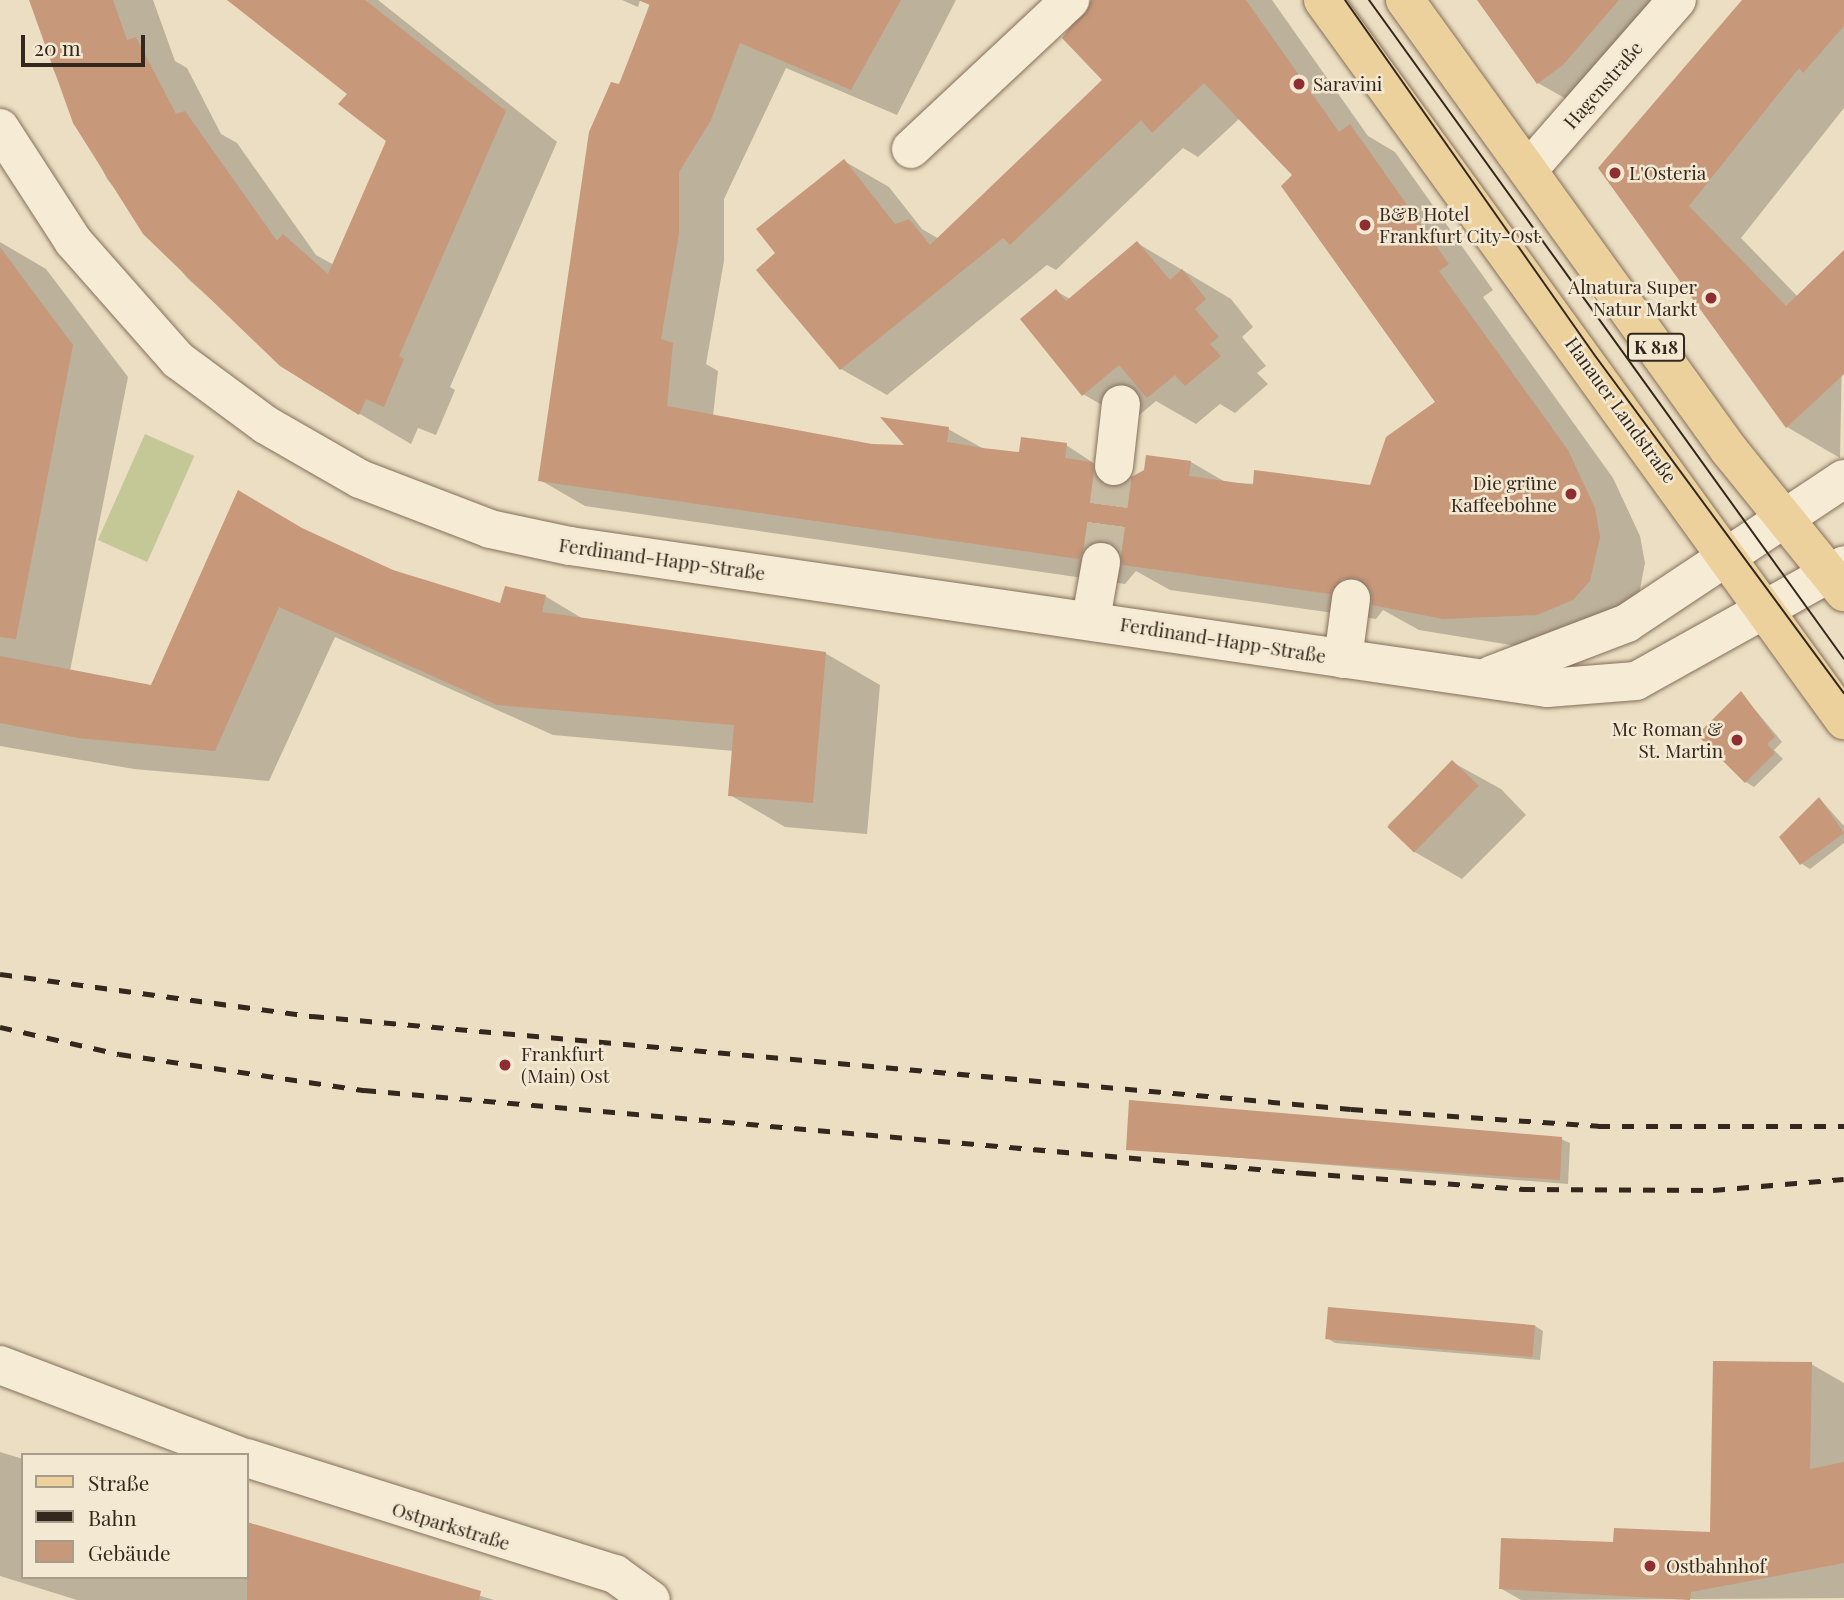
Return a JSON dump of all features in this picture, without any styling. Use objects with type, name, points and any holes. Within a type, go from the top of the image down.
[{"type":"main road","name":"Hanauer Landstraße","points":[[1323,0],[1844,720]]},
{"type":"main road","name":"K 818","points":[[1405,0],[1787,522],[1840,578]]},
{"type":"street","points":[[911,149],[1070,0]]},
{"type":"street","name":"Hagenstraße","points":[[1528,170],[1677,0]]},
{"type":"street","name":"Ferdinand-Happ-Straße","points":[[0,128],[72,241],[178,360],[266,425],[360,479],[490,529],[570,546],[1091,619],[1479,679],[1609,687],[1648,675],[1840,578]]},
{"type":"street","points":[[1114,466],[1121,404]]},
{"type":"street","name":"Ferdinand-Happ-Straße","points":[[1479,679],[1603,636],[1787,522],[1844,479]]},
{"type":"street","points":[[1091,619],[1101,562]]},
{"type":"street","points":[[1343,659],[1351,599]]},
{"type":"street","points":[[0,1365],[232,1453]]},
{"type":"street","name":"Ostparkstraße","points":[[248,1458],[615,1574],[651,1600]]},
{"type":"green space","points":[[145,434],[194,456],[147,562],[98,540]]},
{"type":"building","points":[[29,0],[113,0],[127,40],[136,37],[176,114],[185,111],[277,241],[283,234],[328,274],[386,141],[338,104],[347,94],[227,0],[365,0],[506,111],[399,356],[404,359],[384,407],[366,399],[359,415],[280,366],[143,234],[73,123]]},
{"type":"building","points":[[638,0],[901,0],[851,90],[740,43],[711,120],[679,172],[679,234],[661,339],[673,343],[667,406],[872,444],[904,445],[880,417],[949,427],[947,442],[983,448],[1019,452],[1021,437],[1067,443],[1065,458],[1092,462],[1094,475],[1112,488],[1144,470],[1146,455],[1191,461],[1189,476],[1253,485],[1254,470],[1370,485],[1386,437],[1435,402],[1281,186],[1292,175],[1204,83],[1152,133],[1141,120],[1010,245],[1003,238],[840,370],[756,270],[775,253],[756,229],[844,159],[895,224],[909,219],[930,245],[1102,80],[1062,38],[1091,0],[1246,0],[1339,132],[1350,124],[1449,264],[1439,271],[1568,450],[1595,508],[1600,537],[1590,581],[1573,600],[1537,615],[1443,619],[1372,605],[1371,590],[1355,578],[1342,579],[1330,594],[1123,565],[1116,546],[1104,540],[1085,547],[1079,559],[538,481],[589,132],[611,82],[619,84],[650,5]]},
{"type":"building","points":[[1477,0],[1619,0],[1563,65],[1537,84]]},
{"type":"building","points":[[1742,0],[1844,0],[1844,26],[1803,73],[1799,68],[1689,206],[1786,306],[1844,250],[1844,374],[1786,428],[1598,168]]},
{"type":"building","points":[[1137,241],[1170,280],[1182,269],[1206,299],[1195,309],[1219,337],[1210,344],[1221,356],[1185,386],[1175,375],[1147,398],[1119,365],[1082,396],[1020,319],[1056,289],[1066,301]]},
{"type":"building","points":[[0,247],[73,345],[16,639],[0,637]]},
{"type":"building","points":[[238,490],[302,528],[393,570],[500,603],[505,586],[546,595],[542,612],[826,652],[813,803],[728,796],[734,725],[497,705],[279,607],[215,751],[78,738],[0,723],[0,656],[151,685]]},
{"type":"building","name":"Mc Roman & St. Martin","points":[[1741,691],[1775,737],[1767,744],[1775,753],[1745,783],[1697,735]]},
{"type":"building","points":[[1452,760],[1479,786],[1414,853],[1387,827]]},
{"type":"building","points":[[1819,797],[1844,833],[1800,865],[1779,837]]},
{"type":"building","points":[[1129,1100],[1562,1137],[1560,1180],[1126,1150]]},
{"type":"building","points":[[1328,1307],[1535,1325],[1532,1357],[1325,1339]]},
{"type":"building","points":[[1713,1361],[1812,1362],[1810,1469],[1844,1462],[1844,1563],[1691,1592],[1690,1600],[1499,1589],[1501,1538],[1613,1542],[1614,1528],[1710,1532]]},
{"type":"building","points":[[248,1522],[481,1591],[479,1600],[247,1600]]},
{"type":"tunnel","points":[[1101,562],[1114,466]]},
{"type":"tram line","points":[[1345,0],[1596,357],[1844,693]]},
{"type":"tram line","points":[[1369,0],[1844,659]]},
{"type":"railway","points":[[0,974],[312,1016],[1351,1109],[1598,1126],[1844,1126]]},
{"type":"railway","points":[[0,1027],[119,1054],[364,1090],[1304,1173],[1523,1189],[1713,1190],[1844,1179]]},
{"type":"place","name":"Saravini","points":[[1299,84]]},
{"type":"place","name":"L'Osteria","points":[[1615,173]]},
{"type":"place","name":"B&B Hotel Frankfurt City-Ost","points":[[1365,225]]},
{"type":"place","name":"Alnatura Super Natur Markt","points":[[1711,298]]},
{"type":"place","name":"Die grüne Kaffeebohne","points":[[1571,494]]},
{"type":"place","name":"Mc Roman & St. Martin","points":[[1737,740]]},
{"type":"place","name":"Frankfurt (Main) Ost","points":[[505,1065]]},
{"type":"place","name":"Ostbahnhof","points":[[1650,1566]]}]
